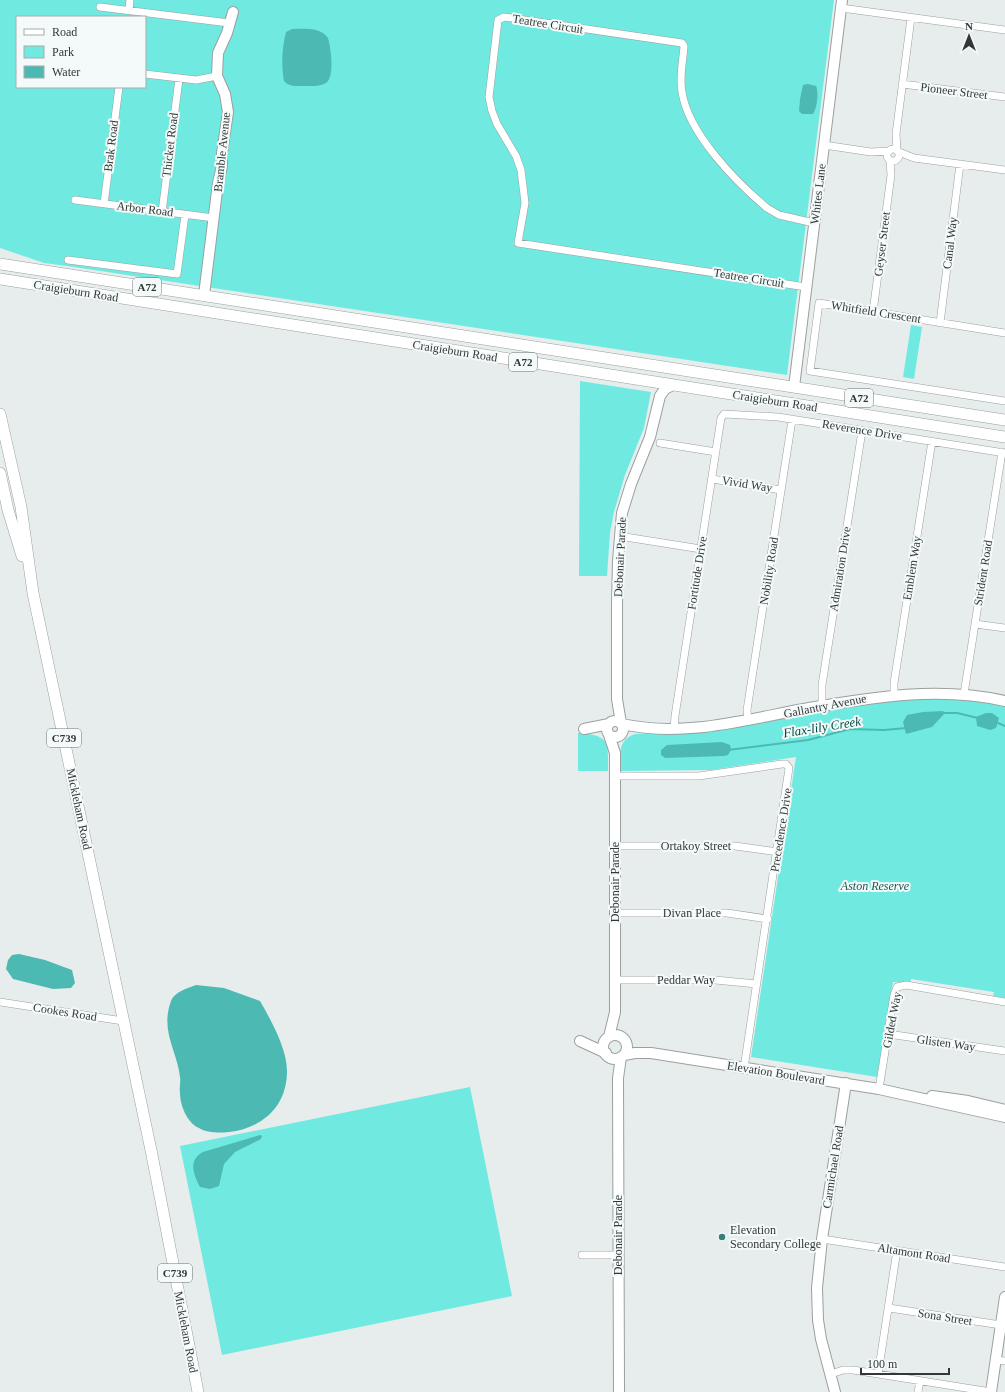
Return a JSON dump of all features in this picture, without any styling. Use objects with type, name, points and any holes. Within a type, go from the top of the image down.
[{"type":"main road","name":"Craigieburn Road","points":[[0,264],[1005,420]]},
{"type":"main road","name":"Craigieburn Road","points":[[0,279],[1005,437]]},
{"type":"main road","points":[[0,284],[20,282]]},
{"type":"main road","name":"Mickleham Road","points":[[0,414],[21,507],[33,593],[95,883],[107,922],[123,1021],[152,1155]]},
{"type":"main road","name":"Mickleham Road","points":[[0,473],[8,510],[33,593]]},
{"type":"main road","name":"Mickleham Road","points":[[123,1021],[152,1155],[198,1392]]},
{"type":"street","points":[[129,10],[130,0]]},
{"type":"street","points":[[841,4],[876,13],[1005,30]]},
{"type":"street","name":"Whites Lane","points":[[794,387],[841,4]]},
{"type":"street","points":[[100,7],[229,23]]},
{"type":"street","name":"Bramble Avenue","points":[[204,296],[228,112],[225,94],[217,76],[218,53],[227,33],[233,12]]},
{"type":"street","name":"Teatree Circuit","points":[[806,287],[518,243],[525,203],[521,170],[516,156],[495,118],[489,97],[498,20],[504,17],[682,44],[684,46],[680,83],[685,107],[693,124],[708,146],[767,208],[779,216],[814,223]]},
{"type":"street","name":"Geyser Street","points":[[873,312],[911,18]]},
{"type":"street","points":[[146,74],[196,80],[217,76]]},
{"type":"street","name":"Thicket Road","points":[[162,212],[179,79]]},
{"type":"street","name":"Pioneer Street","points":[[902,84],[1005,97]]},
{"type":"street","name":"Brak Road","points":[[104,204],[119,88]]},
{"type":"street","points":[[824,145],[1005,170]]},
{"type":"street","name":"Canal Way","points":[[940,322],[960,164]]},
{"type":"street","name":"Arbor Road","points":[[75,200],[214,218]]},
{"type":"street","points":[[68,260],[178,274],[185,214]]},
{"type":"street","name":"Whitfield Crescent","points":[[1005,332],[819,303],[810,371],[1005,401]]},
{"type":"street","points":[[652,382],[657,387],[660,396]]},
{"type":"street","points":[[660,396],[665,389],[673,385]]},
{"type":"street","name":"Debonair Parade","points":[[608,1039],[615,1012],[614,776],[617,699],[619,536],[626,496],[650,437],[660,396]]},
{"type":"street","name":"Reverence Drive","points":[[721,418],[724,414],[728,413],[792,420],[1003,452]]},
{"type":"street","name":"Fortitude Drive","points":[[674,728],[721,418]]},
{"type":"street","name":"Nobility Road","points":[[748,722],[747,710],[792,420]]},
{"type":"street","name":"Admiration Drive","points":[[822,707],[822,685],[862,431]]},
{"type":"street","name":"Emblem Way","points":[[894,695],[894,683],[932,441]]},
{"type":"street","points":[[660,443],[716,452]]},
{"type":"street","name":"Strident Road","points":[[964,694],[1003,452]]},
{"type":"street","name":"Vivid Way","points":[[712,479],[781,490]]},
{"type":"street","points":[[619,536],[701,549]]},
{"type":"street","points":[[975,624],[1005,628]]},
{"type":"street","name":"Gallantry Avenue","points":[[582,728],[615,729],[711,727],[748,722],[822,707],[894,695],[930,692],[964,694],[1005,701]]},
{"type":"street","name":"Precedence Drive","points":[[614,776],[699,776],[786,764],[789,768],[790,776],[744,1068]]},
{"type":"street","name":"Ortakoy Street","points":[[615,846],[736,846],[778,852]]},
{"type":"street","name":"Divan Place","points":[[615,913],[727,913],[768,919]]},
{"type":"street","name":"Peddar Way","points":[[615,980],[715,980],[757,984]]},
{"type":"street","name":"Gilded Way","points":[[879,1089],[894,992],[897,986],[901,985],[1005,1002]]},
{"type":"street","name":"Cookes Road","points":[[0,1002],[123,1021]]},
{"type":"street","name":"Debonair Parade","points":[[615,1012],[624,1039]]},
{"type":"street","name":"Glisten Way","points":[[888,1034],[1005,1051]]},
{"type":"street","points":[[616,1035],[624,1039],[627,1047],[615,1056],[580,1041],[590,1043],[608,1039],[616,1035]]},
{"type":"street","points":[[608,1039],[604,1046],[615,1056]]},
{"type":"street","name":"Elevation Boulevard","points":[[624,1039],[636,1048],[651,1053]]},
{"type":"street","name":"Elevation Boulevard","points":[[615,1056],[635,1053],[651,1053],[850,1084],[900,1093],[1005,1117]]},
{"type":"street","name":"Debonair Parade","points":[[615,1056],[618,1078],[619,1392]]},
{"type":"street","name":"Carmichael Road","points":[[841,1392],[821,1339],[817,1304],[817,1274],[825,1239],[850,1084]]},
{"type":"street","name":"Elevation Boulevard","points":[[900,1093],[944,1097],[1005,1110]]},
{"type":"street","name":"Altamont Road","points":[[825,1239],[1005,1267]]},
{"type":"street","points":[[878,1374],[898,1250]]},
{"type":"street","points":[[582,1256],[618,1256]]},
{"type":"street","points":[[834,1373],[847,1370],[991,1392],[1000,1360],[1001,1326],[1005,1297]]},
{"type":"street","name":"Sona Street","points":[[889,1308],[1001,1326]]},
{"type":"street","name":"Carmichael Road","points":[[834,1373],[835,1392]]},
{"type":"street","points":[[918,1392],[920,1381]]},
{"type":"green space","points":[[0,0],[834,0],[787,375],[44,263],[0,248]]},
{"type":"green space","points":[[911,325],[922,327],[914,379],[903,377]]},
{"type":"green space","points":[[580,381],[651,392],[644,428],[625,475],[614,512],[610,533],[607,576],[579,576]]},
{"type":"green space","name":"Aston Reserve","points":[[918,697],[962,698],[1005,703],[1005,998],[993,996],[994,992],[911,979],[910,983],[893,982],[877,1077],[751,1057],[796,757],[711,770],[621,771],[620,754],[622,744],[625,740],[635,734],[709,731],[890,699]]},
{"type":"green space","points":[[578,733],[597,736],[605,742],[608,754],[608,771],[578,771]]},
{"type":"green space","points":[[470,1087],[512,1296],[222,1355],[180,1146]]},
{"type":"water","points":[[292,29],[317,30],[325,34],[328,38],[331,55],[331,75],[326,83],[315,86],[296,86],[288,84],[284,81],[282,56],[286,32]]},
{"type":"water","points":[[808,84],[816,86],[816,105],[813,114],[802,114],[799,111],[800,99],[803,85]]},
{"type":"water","points":[[943,711],[945,713],[932,727],[906,734],[903,722],[907,715],[923,712]]},
{"type":"water","points":[[986,713],[992,713],[999,718],[996,728],[990,730],[977,726],[976,717]]},
{"type":"water","points":[[722,742],[730,745],[731,750],[728,755],[665,758],[661,755],[661,750],[667,745]]},
{"type":"water","points":[[19,954],[45,960],[72,970],[75,983],[71,988],[53,989],[13,979],[6,969],[8,960],[12,955]]},
{"type":"water","points":[[196,985],[224,988],[260,1001],[273,1026],[284,1053],[287,1071],[283,1095],[270,1114],[252,1126],[241,1130],[229,1132],[209,1132],[202,1130],[191,1122],[183,1108],[180,1098],[180,1079],[178,1067],[168,1031],[168,1012],[171,1001],[175,995]]},
{"type":"water","points":[[260,1135],[262,1136],[261,1139],[235,1152],[224,1164],[219,1186],[210,1189],[200,1187],[195,1177],[193,1168],[195,1159],[198,1155],[203,1152]]},
{"type":"waterway","name":"Flax-lily Creek","points":[[943,713],[957,713],[978,718]]},
{"type":"waterway","name":"Flax-lily Creek","points":[[998,723],[1005,726]]},
{"type":"waterway","name":"Flax-lily Creek","points":[[728,750],[808,740],[850,729],[884,730],[906,728]]},
{"type":"place","name":"Elevation Secondary College","points":[[722,1237]]}]
